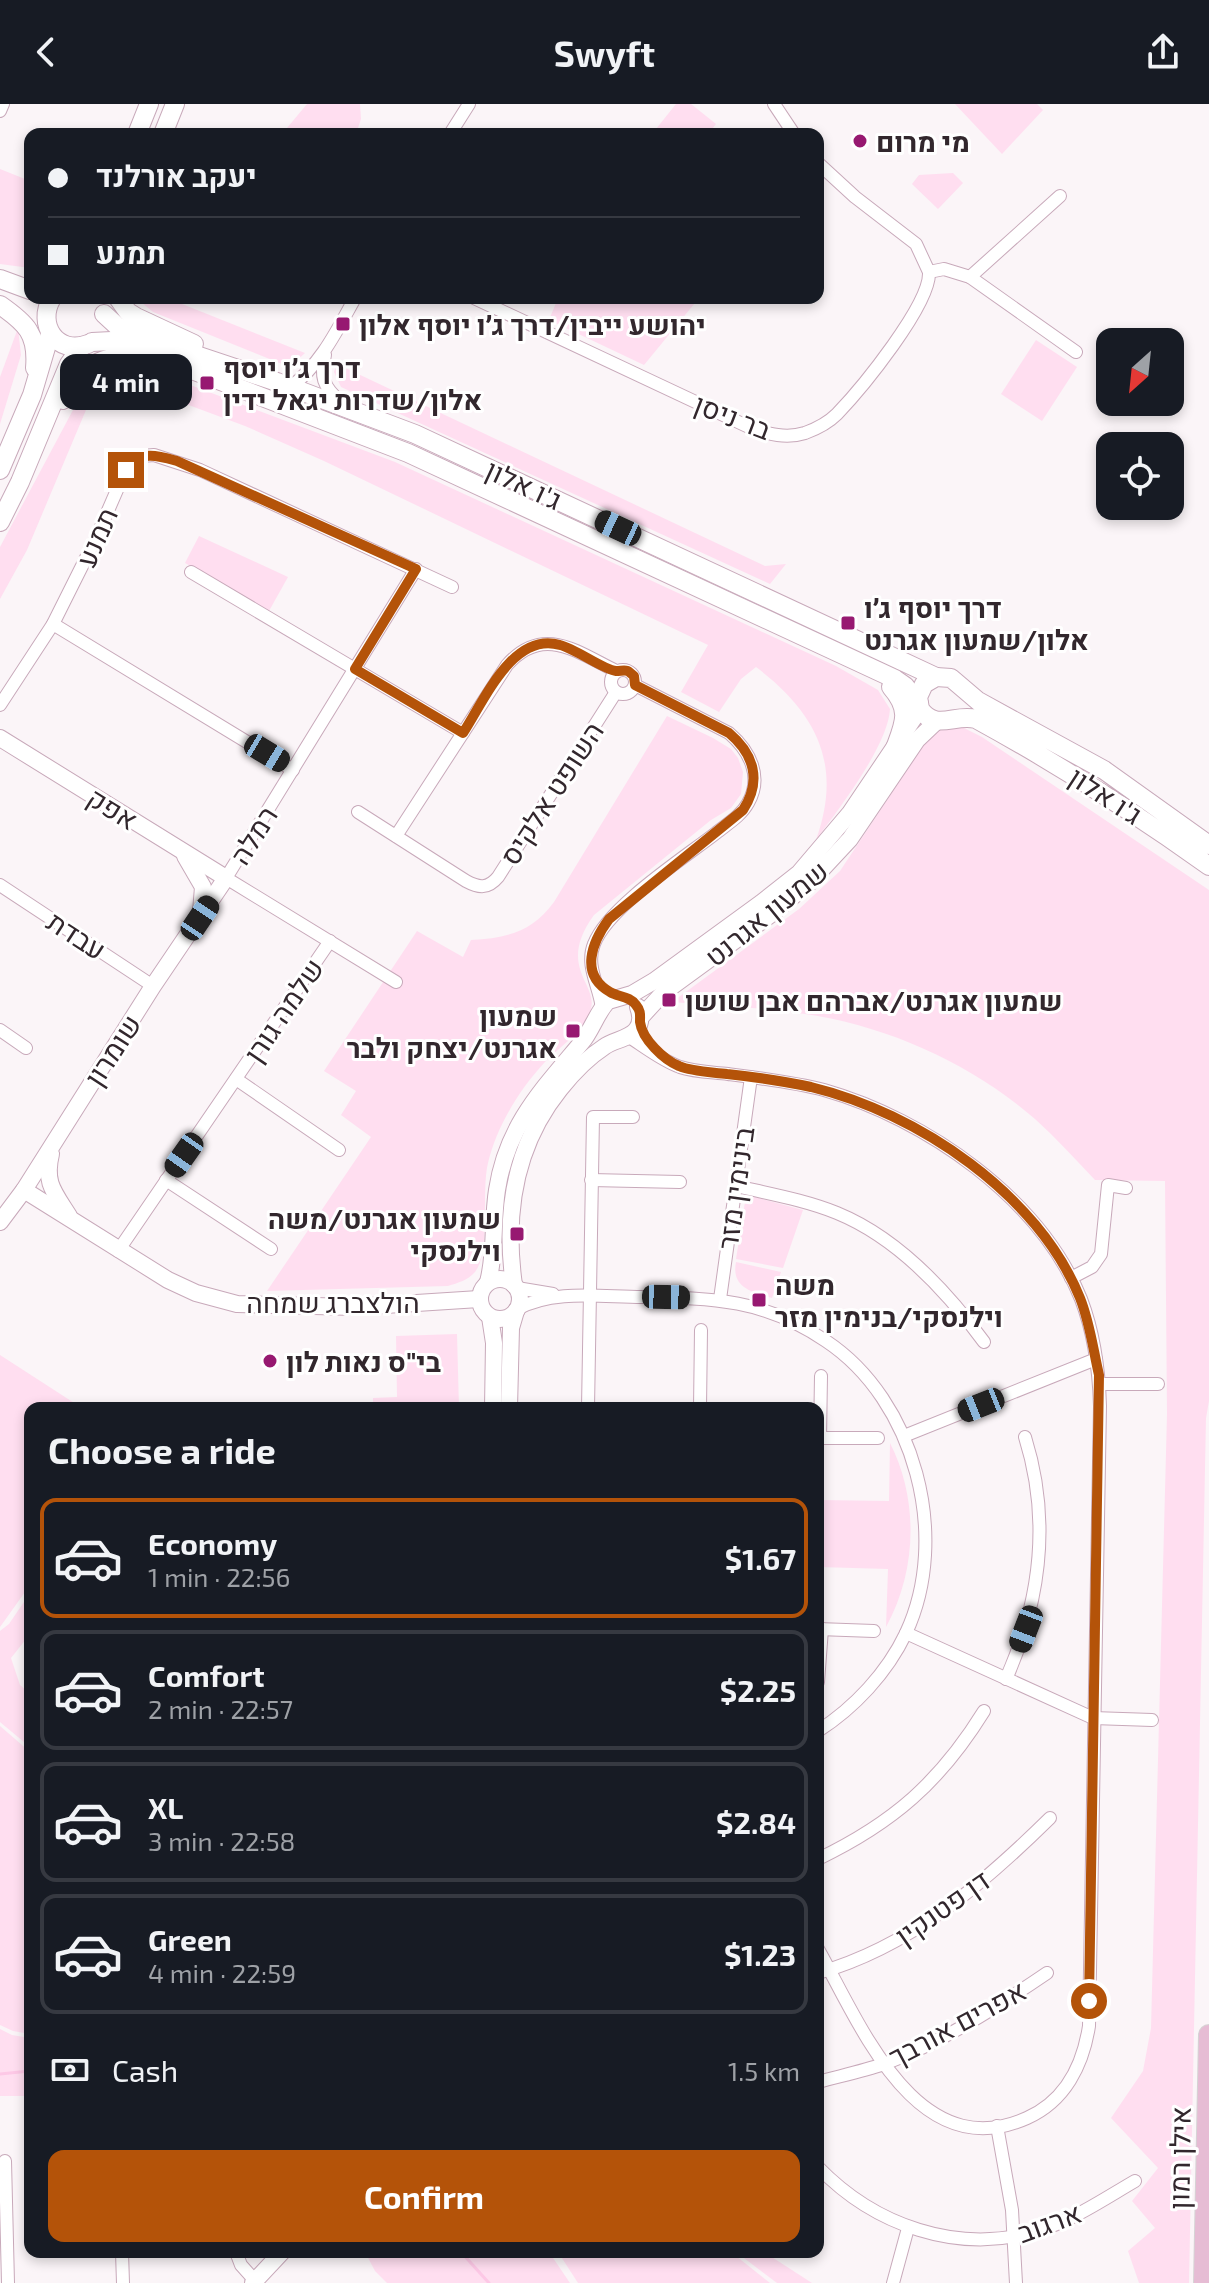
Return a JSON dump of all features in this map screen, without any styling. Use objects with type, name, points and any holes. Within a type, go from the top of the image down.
[{"type":"main road","points":[[139,128],[149,104]]},
{"type":"main road","points":[[165,128],[175,104]]},
{"type":"main road","points":[[1,279],[24,281]]},
{"type":"main road","points":[[1,279],[24,288]]},
{"type":"main road","points":[[0,299],[19,306],[48,330]]},
{"type":"main road","points":[[0,470],[42,370],[49,304]]},
{"type":"main road","points":[[0,522],[69,364],[102,330],[104,304]]},
{"type":"main road","name":"ג'ו אלון","points":[[109,304],[284,385],[476,462],[936,677]]},
{"type":"main road","points":[[0,305],[22,320],[34,341],[35,369],[27,408]]},
{"type":"main road","name":"ג'ו אלון","points":[[48,330],[64,345],[112,341],[408,453],[876,670],[905,686],[920,706]]},
{"type":"main road","points":[[41,432],[89,366],[110,357],[151,355]]},
{"type":"main road","points":[[876,670],[904,704],[905,714],[894,751]]},
{"type":"main road","points":[[936,677],[951,678],[962,689],[962,709],[945,720],[930,719],[920,706],[918,697],[924,684],[936,677]]},
{"type":"main road","name":"ג'ו אלון","points":[[962,689],[978,701],[1104,770],[1209,845]]},
{"type":"main road","name":"ג'ו אלון","points":[[945,720],[966,716],[976,719],[1054,762],[1135,813],[1209,866]]},
{"type":"main road","name":"אילן רמון","points":[[1204,2283],[1209,2035]]},
{"type":"street","points":[[0,111],[3,104]]},
{"type":"street","points":[[454,128],[469,104]]},
{"type":"street","points":[[774,104],[790,128]]},
{"type":"street","points":[[824,169],[916,244],[929,272],[944,269],[970,277],[1076,352]]},
{"type":"street","points":[[970,277],[1060,196]]},
{"type":"street","name":"בר ניסן","points":[[487,304],[751,428],[780,436],[796,435],[823,425],[844,405],[921,305],[930,282],[929,272]]},
{"type":"street","points":[[284,385],[308,374],[326,352],[352,304]]},
{"type":"street","points":[[326,352],[322,376],[325,386],[352,411]]},
{"type":"street","name":"תמנע","points":[[0,705],[53,624],[120,483],[133,461],[142,456],[164,457],[200,470],[452,587]]},
{"type":"street","name":"רמלה","points":[[226,878],[416,569]]},
{"type":"street","points":[[191,572],[463,733]]},
{"type":"street","points":[[53,624],[293,770]]},
{"type":"street","points":[[396,836],[507,665],[523,650],[553,643],[616,671],[628,671],[634,676],[635,685],[629,692],[616,692],[610,682],[616,671]]},
{"type":"street","points":[[635,685],[729,733],[749,755],[754,768],[754,783],[743,810],[609,919],[599,932],[590,953],[601,1023],[605,1030],[632,1029],[677,1065],[815,1088],[849,1099],[903,1121],[949,1148],[1029,1218],[1053,1249],[1071,1278],[1090,1326],[1096,1359],[1099,1384],[1089,2026],[1086,2043],[1070,2081],[1051,2102],[1024,2119],[997,2126],[969,2126],[949,2121],[903,2091],[824,1971]]},
{"type":"street","name":"השופט אלקיס","points":[[358,812],[472,885],[482,887],[493,883],[616,692]]},
{"type":"street","name":"שמעון אגרנט","points":[[621,997],[654,981],[799,873],[837,830],[894,751],[920,706]]},
{"type":"street","name":"שמעון אגרנט","points":[[516,1286],[510,1260],[512,1192],[523,1151],[545,1109],[572,1074],[603,1047],[632,1029],[663,993],[780,908],[809,883],[850,839],[917,740],[945,720]]},
{"type":"street","name":"אפק","points":[[0,738],[226,878]]},
{"type":"street","points":[[179,849],[192,863],[203,887],[200,918]]},
{"type":"street","name":"שומרון","points":[[0,1222],[24,1190],[153,986],[226,878]]},
{"type":"street","name":"שלמה גורן","points":[[226,878],[396,982]]},
{"type":"street","name":"עבדת","points":[[0,885],[153,986]]},
{"type":"street","name":"שלמה גורן","points":[[118,1251],[330,941]]},
{"type":"street","points":[[593,974],[606,990],[636,1004],[632,1029]]},
{"type":"street","points":[[493,1402],[494,1343],[490,1317],[482,1309],[479,1299],[488,1282],[493,1262],[497,1189],[509,1145],[545,1084],[582,1042],[608,1001],[621,997]]},
{"type":"street","points":[[0,1030],[26,1048]]},
{"type":"street","name":"בינימין מזר","points":[[720,1299],[751,1077]]},
{"type":"street","name":"שלמה גורן","points":[[236,1079],[339,1150]]},
{"type":"street","points":[[588,1402],[593,1117],[633,1117]]},
{"type":"street","points":[[53,1144],[48,1180],[72,1221]]},
{"type":"street","points":[[166,1180],[271,1249]]},
{"type":"street","points":[[591,1180],[680,1182]]},
{"type":"street","points":[[1071,1278],[1092,1267],[1101,1254],[1108,1185],[1126,1188]]},
{"type":"street","points":[[736,1186],[817,1206],[859,1224],[904,1255],[931,1279],[964,1314],[984,1342]]},
{"type":"street","name":"הולצברג שמחה","points":[[24,1190],[118,1251],[196,1293],[237,1304],[354,1307],[479,1299]]},
{"type":"street","points":[[488,1282],[502,1279],[516,1286],[572,1296]]},
{"type":"street","points":[[509,1402],[511,1328],[520,1298],[516,1286]]},
{"type":"street","points":[[490,1317],[504,1319],[537,1300],[572,1296],[720,1299],[782,1316],[826,1341],[872,1383],[904,1436],[917,1473],[923,1524],[921,1579],[906,1633],[868,1689],[824,1726]]},
{"type":"street","points":[[700,1402],[701,1330]]},
{"type":"street","points":[[904,1436],[1096,1359]]},
{"type":"street","points":[[820,1402],[821,1376]]},
{"type":"street","points":[[1099,1384],[1158,1384]]},
{"type":"street","points":[[1006,1679],[1026,1629],[1036,1587],[1041,1541],[1035,1470],[1025,1437]]},
{"type":"street","points":[[824,1438],[878,1438]]},
{"type":"street","points":[[824,1629],[874,1631]]},
{"type":"street","points":[[906,1633],[1093,1718],[1152,1720]]},
{"type":"street","points":[[824,1856],[875,1829],[909,1804],[947,1766],[984,1711]]},
{"type":"street","name":"דן פטנקין","points":[[824,1971],[886,1946],[929,1921],[985,1879],[1050,1818]]},
{"type":"street","name":"אפרים אורבך","points":[[824,2080],[883,2064],[964,2024],[1047,1973]]},
{"type":"street","points":[[997,2126],[1015,2237],[1016,2283]]},
{"type":"street","points":[[5,2161],[8,2283]]},
{"type":"street","name":"ארגוב","points":[[824,2178],[873,2212],[908,2228],[959,2238],[1015,2237],[1061,2223],[1135,2181]]},
{"type":"street","points":[[893,2283],[908,2228]]},
{"type":"street","points":[[122,2258],[123,2283]]},
{"type":"street","points":[[238,2258],[255,2283],[277,2258]]},
{"type":"shaded area","points":[[307,104],[360,104],[358,128],[287,128]]},
{"type":"shaded area","points":[[676,104],[691,104],[716,124],[713,128],[657,128]]},
{"type":"shaded area","points":[[955,104],[1037,104],[1043,110],[1002,154]]},
{"type":"shaded area","points":[[0,169],[24,179],[24,267],[0,264]]},
{"type":"shaded area","points":[[953,173],[963,183],[938,209],[912,184],[919,175]]},
{"type":"shaded area","points":[[143,304],[182,304],[305,353],[287,366],[153,312]]},
{"type":"shaded area","points":[[556,304],[694,304],[644,365],[549,320]]},
{"type":"shaded area","points":[[18,328],[21,355],[0,424],[0,377]]},
{"type":"shaded area","points":[[1036,340],[1077,367],[1042,421],[1001,394]]},
{"type":"shaded area","points":[[337,364],[765,566],[786,564],[770,584],[341,387],[334,372]]},
{"type":"shaded area","points":[[121,366],[140,366],[395,462],[836,666],[878,690],[890,709],[872,759],[816,840],[827,788],[819,743],[795,703],[756,667],[741,679],[719,712],[681,692],[708,645],[324,461],[245,426],[108,375]]},
{"type":"shaded area","points":[[102,372],[27,550],[0,599],[0,547],[81,395]]},
{"type":"shaded area","points":[[199,536],[288,577],[269,611],[185,563]]},
{"type":"shaded area","points":[[667,716],[731,749],[743,772],[741,794],[731,808],[711,820],[594,915],[583,934],[578,962],[590,993],[590,1012],[576,1032],[526,1084],[497,1136],[486,1175],[483,1251],[475,1272],[448,1286],[267,1291],[371,1137],[341,1115],[356,1091],[324,1071],[417,931],[463,957],[471,940],[518,932],[537,920],[554,902]]},
{"type":"shaded area","points":[[962,727],[982,737],[1209,890],[1209,1401],[1206,1418],[1189,2283],[1139,2283],[1128,2251],[1155,2228],[1132,2201],[1158,2168],[1111,2118],[1143,2071],[1151,2028],[1167,1414],[1165,1181],[1095,1180],[1043,1126],[1010,1099],[956,1065],[898,1038],[805,1014],[672,1002],[799,909],[840,871],[923,746],[942,728]]},
{"type":"shaded area","points":[[755,1197],[803,1210],[783,1268],[736,1259],[745,1202]]},
{"type":"shaded area","points":[[736,1262],[781,1272],[772,1298],[750,1291],[740,1283],[735,1270]]},
{"type":"shaded area","points":[[457,1334],[459,1402],[373,1402],[373,1398],[397,1397],[396,1336]]},
{"type":"shaded area","points":[[0,1355],[73,1402],[24,1402],[24,1593],[0,1627]]},
{"type":"shaded area","points":[[890,1443],[906,1488],[910,1535],[904,1583],[886,1627],[888,1569],[824,1567],[824,1500],[889,1501]]},
{"type":"shaded area","points":[[24,1602],[24,1642],[11,1658],[24,1689],[24,1742],[0,1722],[0,1631],[9,1624]]},
{"type":"shaded area","points":[[0,1726],[24,1747],[24,2033],[0,2025]]},
{"type":"shaded area","points":[[0,2029],[24,2037],[24,2096],[0,2096]]},
{"type":"shaded area","points":[[368,2258],[553,2258],[570,2283],[387,2283]]},
{"type":"shaded area","points":[[562,2258],[739,2258],[770,2283],[578,2283]]},
{"type":"shaded area","points":[[744,2258],[773,2258],[812,2283],[777,2283]]},
{"type":"waterway","points":[[0,2074],[24,2072]]},
{"type":"waterway","points":[[466,2258],[489,2283]]},
{"type":"place","name":"מי מרום","points":[[860,141]]},
{"type":"place","name":"יהושע ייבין/דרך ג׳ו יוסף אלון","points":[[343,324]]},
{"type":"place","name":"דרך ג׳ו יוסף אלון/שדרות יגאל ידין","points":[[207,383]]},
{"type":"place","name":"דרך יוסף ג׳ו אלון/שמעון אגרנט","points":[[848,623]]},
{"type":"place","name":"שמעון אגרנט/אברהם אבן שושן","points":[[669,1000]]},
{"type":"place","name":"שמעון אגרנט/יצחק ולבר","points":[[573,1031]]},
{"type":"place","name":"שמעון אגרנט/משה וילנסקי","points":[[517,1234]]},
{"type":"place","name":"משה וילנסקי/בנימין מזר","points":[[759,1300]]},
{"type":"place","name":"בי\"ס נאות לון","points":[[270,1361]]},
{"type":"route","points":[[126,470],[142,456],[154,455],[177,461],[416,569],[355,669],[463,733],[514,657],[531,646],[553,643],[616,671],[628,671],[634,676],[635,685],[729,733],[749,755],[754,768],[754,783],[743,810],[609,919],[594,942],[590,953],[591,968],[606,990],[636,1004],[640,1010],[640,1024],[652,1044],[677,1065],[692,1070],[794,1083],[825,1091],[903,1121],[949,1148],[1029,1218],[1071,1278],[1090,1326],[1099,1375],[1100,1406],[1089,2001]]}]
